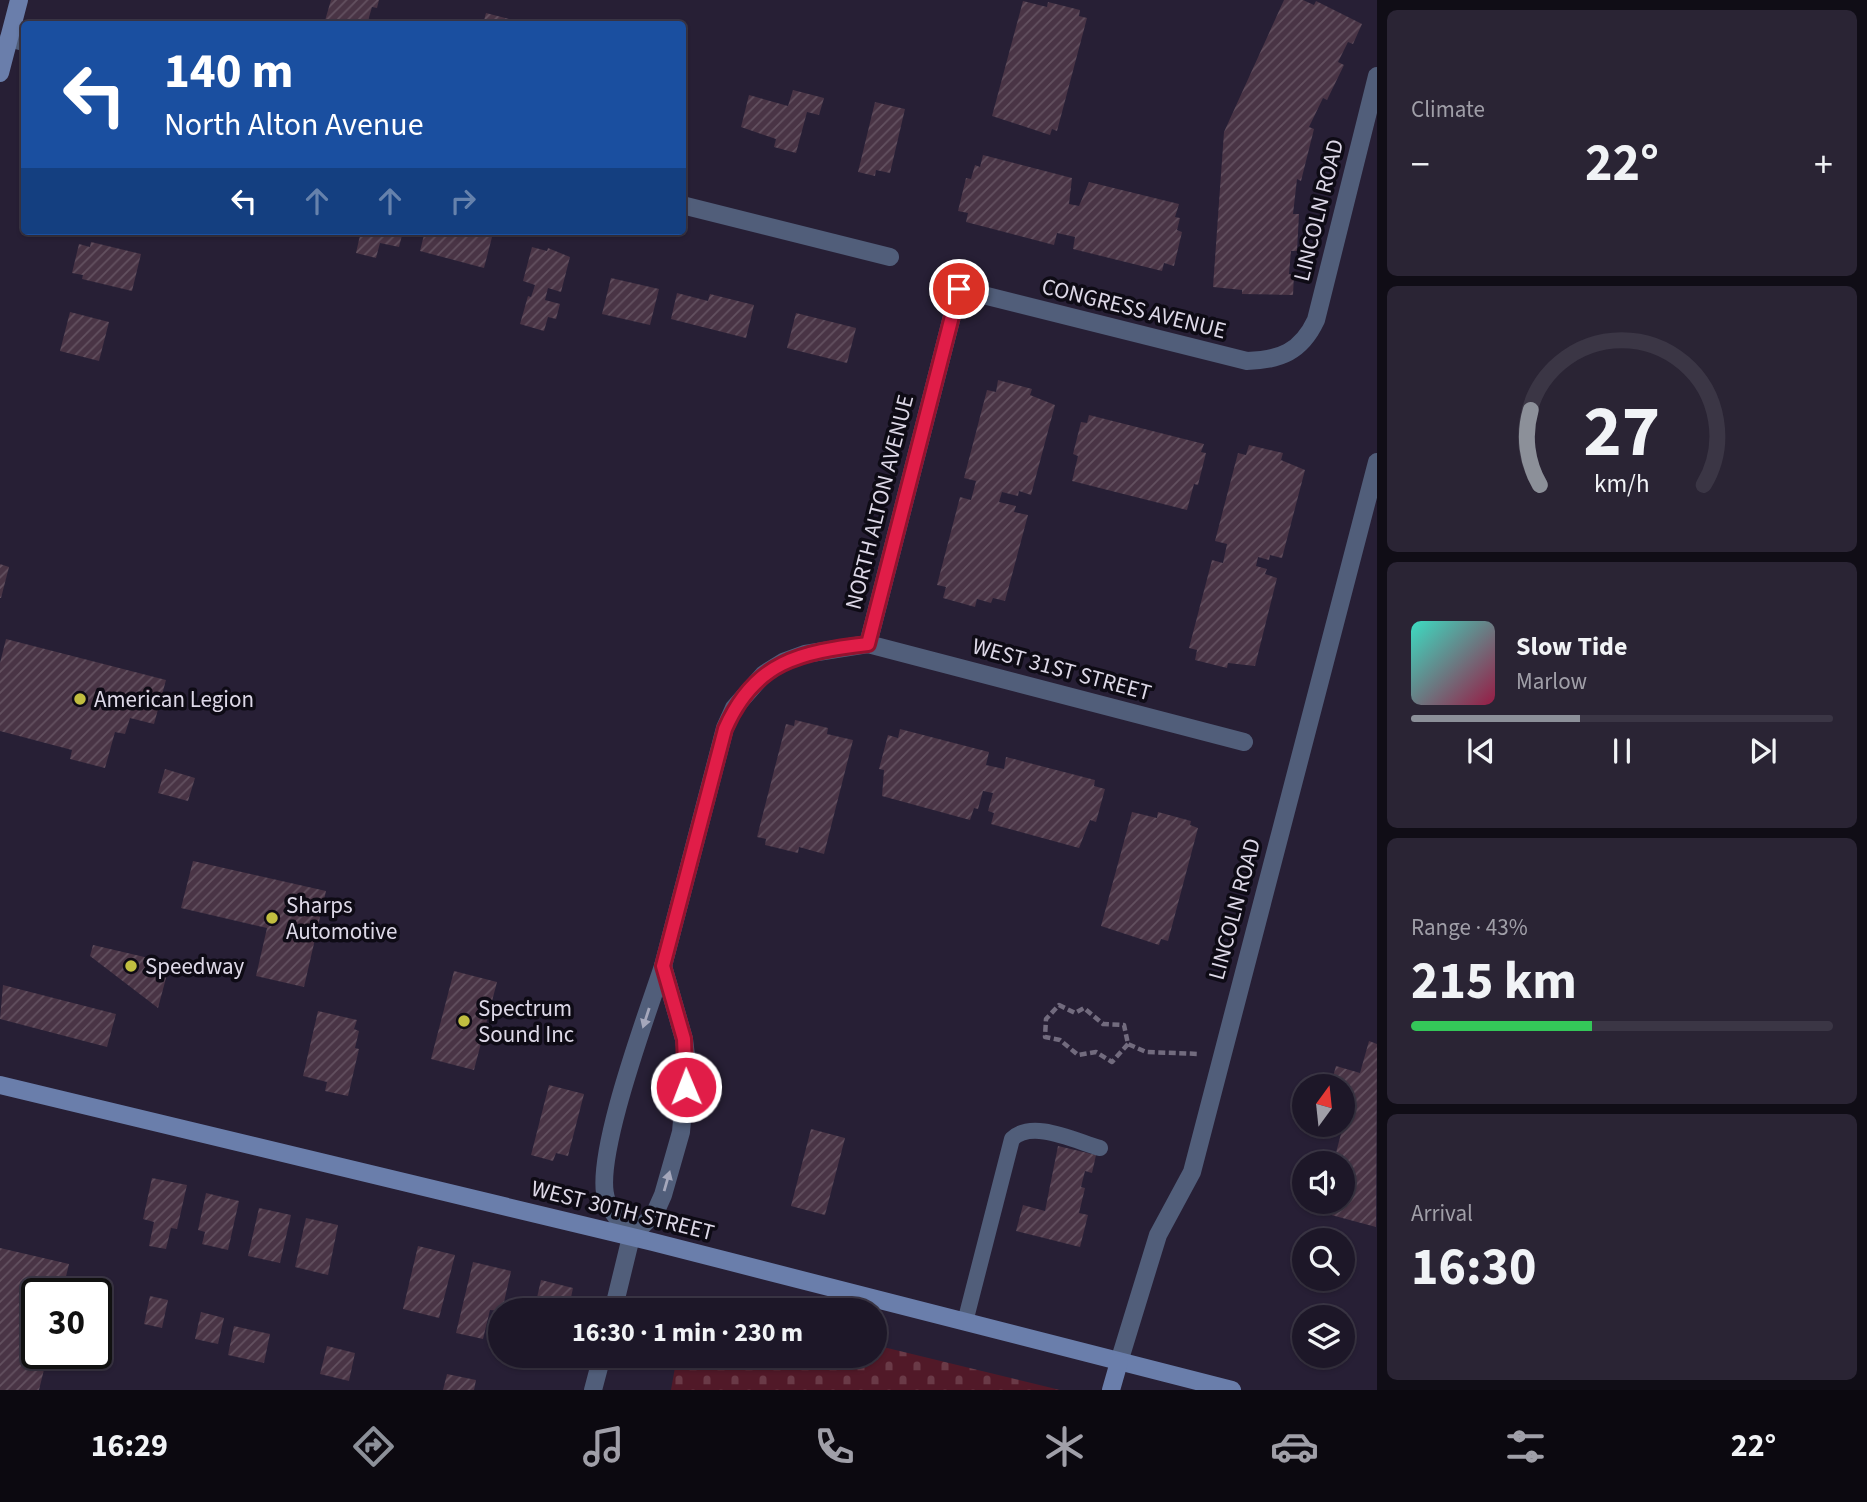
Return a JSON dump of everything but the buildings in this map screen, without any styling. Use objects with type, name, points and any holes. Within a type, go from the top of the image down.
[{"type":"main road","points":[[0,73],[17,40],[19,0]]},
{"type":"main road","name":"WEST 30TH STREET","points":[[0,1085],[631,1237],[1232,1390]]},
{"type":"main road","points":[[1111,1390],[1119,1362]]},
{"type":"street","name":"LINCOLN ROAD","points":[[1295,350],[1310,333],[1316,320],[1377,76]]},
{"type":"street","points":[[686,206],[890,257]]},
{"type":"street","name":"CONGRESS AVENUE","points":[[959,289],[1247,361],[1273,360],[1295,350]]},
{"type":"street","name":"NORTH ALTON AVENUE","points":[[631,1237],[607,1201],[605,1164],[624,1082],[663,966],[725,729],[734,708],[764,674],[783,662],[805,654],[868,644],[959,289]]},
{"type":"street","name":"LINCOLN ROAD","points":[[1119,1362],[1158,1235],[1192,1171],[1377,461]]},
{"type":"street","name":"WEST 31ST STREET","points":[[868,644],[1244,742]]},
{"type":"street","points":[[616,1298],[631,1237],[654,1213],[663,1195],[681,1132],[687,1064],[684,1039],[663,966]]},
{"type":"street","points":[[593,1390],[599,1368]]},
{"type":"lane","points":[[965,1322],[1012,1139],[1020,1132],[1032,1130],[1100,1148]]},
{"type":"path","points":[[1059,1005],[1075,1013],[1084,1008],[1103,1024],[1124,1025],[1128,1044],[1112,1062],[1097,1052],[1078,1055],[1060,1040],[1045,1037],[1046,1019],[1059,1005]]},
{"type":"path","points":[[1128,1044],[1146,1052],[1222,1055]]},
{"type":"green space","points":[[887,1348],[1060,1390],[671,1390],[675,1368],[887,1368]]},
{"type":"place","name":"American Legion","points":[[80,699]]},
{"type":"place","name":"Sharps Automotive","points":[[272,918]]},
{"type":"place","name":"Speedway","points":[[131,966]]},
{"type":"place","name":"Spectrum Sound Inc","points":[[464,1021]]},
{"type":"route","points":[[686,1087],[684,1039],[663,966],[725,729],[734,708],[748,690],[764,674],[783,662],[828,649],[868,644],[959,289]]}]
